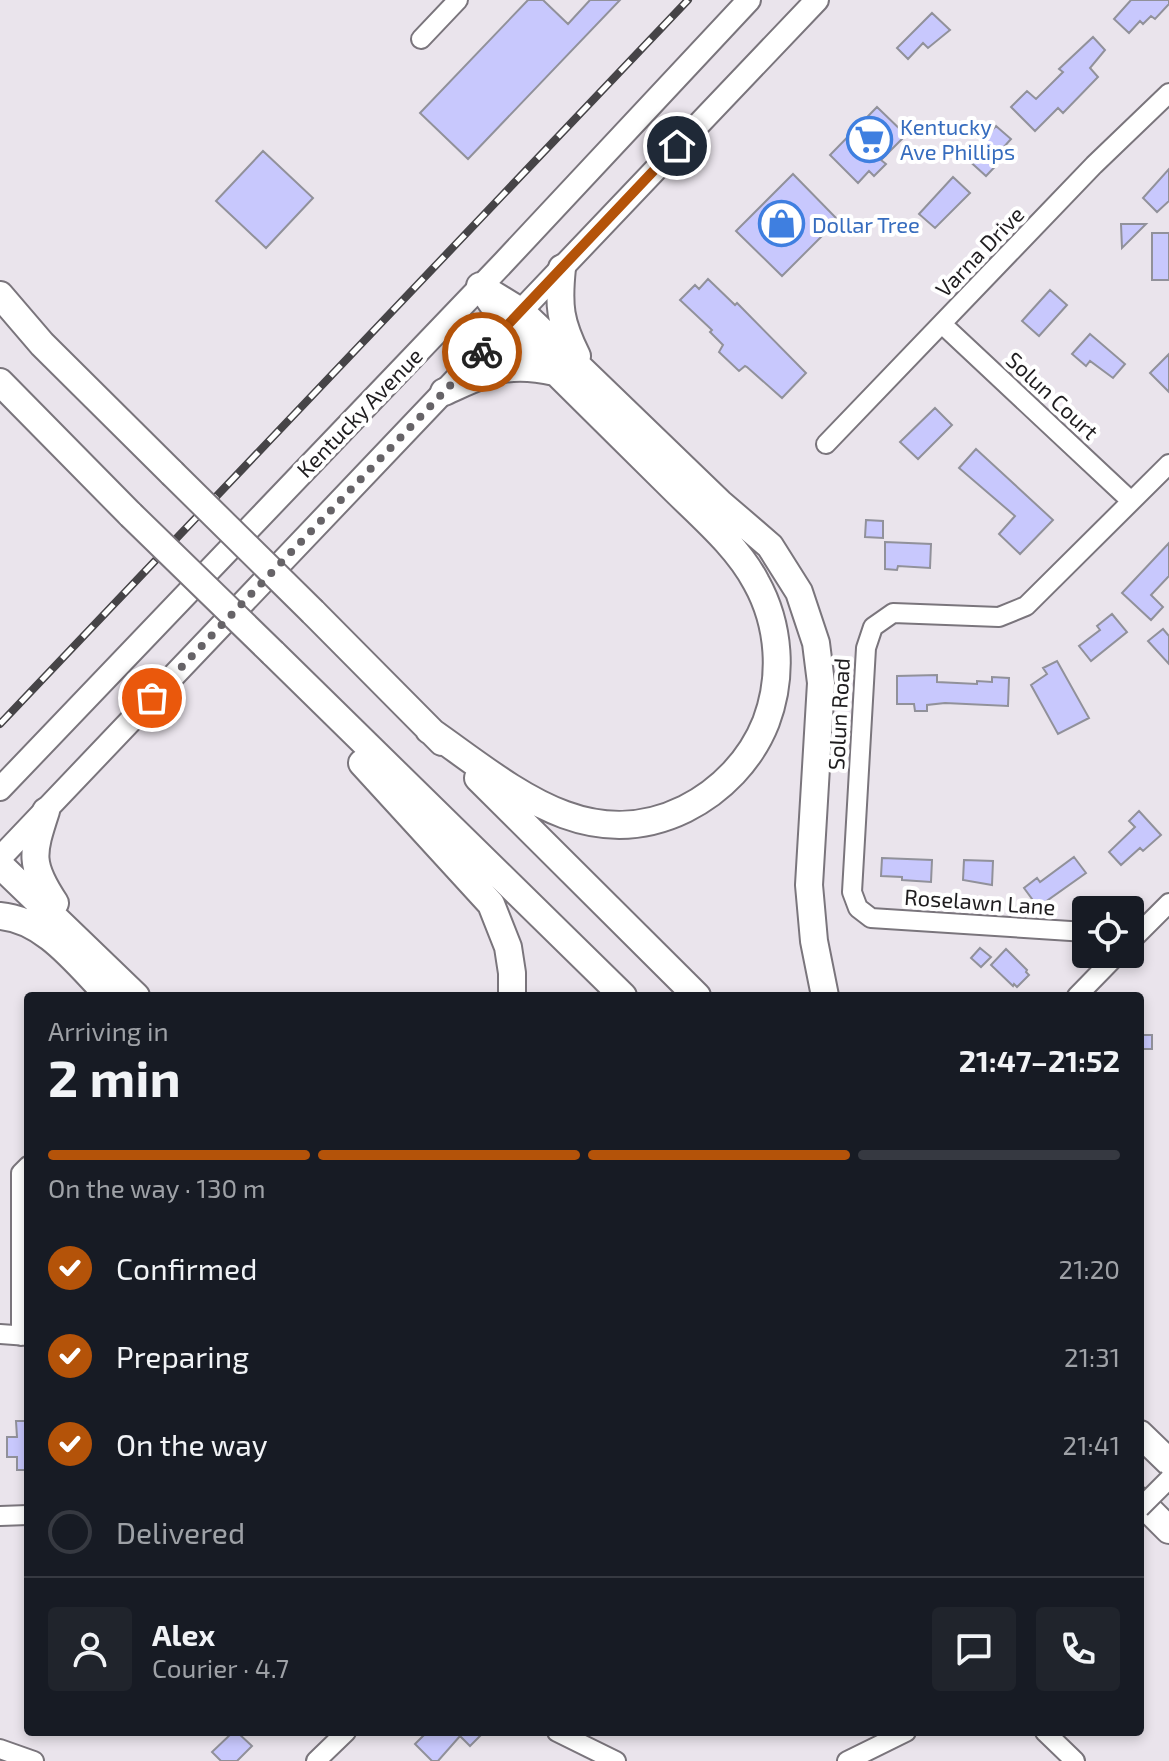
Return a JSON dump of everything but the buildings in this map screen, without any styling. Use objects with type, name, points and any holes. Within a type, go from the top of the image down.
[{"type":"highway","points":[[562,268],[560,313],[584,370]]},
{"type":"highway","points":[[480,286],[515,319],[584,370],[720,503],[770,546],[793,580],[819,656],[821,683],[809,885],[814,941],[824,992]]},
{"type":"highway","points":[[0,295],[42,344],[693,992]]},
{"type":"highway","points":[[429,730],[549,810],[585,822],[638,824],[688,808],[721,785],[748,755],[762,733],[771,708],[776,681],[776,642],[770,615],[755,578],[687,502],[555,372],[515,319]]},
{"type":"highway","points":[[444,392],[507,367],[533,367],[555,372]]},
{"type":"highway","points":[[0,382],[131,515],[619,992]]},
{"type":"highway","points":[[293,672],[306,702],[491,904],[508,947],[512,992]]},
{"type":"highway","points":[[46,811],[36,849],[37,872],[79,940]]},
{"type":"highway","points":[[0,865],[132,992]]},
{"type":"highway","points":[[0,888],[105,992]]},
{"type":"highway","points":[[0,916],[39,927]]},
{"type":"highway","points":[[1144,1438],[1169,1462]]},
{"type":"highway","points":[[1144,1505],[1169,1530]]},
{"type":"main road","name":"Kentucky Avenue","points":[[0,789],[749,0]]},
{"type":"main road","points":[[0,858],[817,0]]},
{"type":"street","points":[[421,39],[458,0]]},
{"type":"street","name":"Varna Drive","points":[[826,444],[1094,165],[1169,93]]},
{"type":"street","name":"Solun Court","points":[[942,324],[1131,501]]},
{"type":"street","name":"Solun Road","points":[[871,918],[858,908],[852,892],[866,648],[873,627],[893,613],[999,617],[1026,606],[1169,464]]},
{"type":"street","points":[[1144,927],[1169,903]]},
{"type":"street","name":"Roselawn Lane","points":[[871,918],[1072,931]]},
{"type":"street","points":[[1081,992],[1104,968]]},
{"type":"street","points":[[0,1334],[24,1336],[21,1173],[24,1170]]},
{"type":"street","points":[[1144,1504],[1169,1479]]},
{"type":"street","points":[[0,1516],[24,1515]]},
{"type":"street","points":[[316,1761],[342,1736]]},
{"type":"street","points":[[565,1736],[616,1761]]},
{"type":"street","points":[[847,1761],[898,1736]]},
{"type":"street","points":[[1049,1736],[1075,1761]]},
{"type":"street","points":[[0,1749],[34,1761]]},
{"type":"railway","points":[[0,724],[688,0]]},
{"type":"way so far","points":[[152,698],[482,352]]},
{"type":"place","name":"Kentucky Ave Phillips","points":[[869,139]]},
{"type":"place","name":"Dollar Tree","points":[[781,224]]},
{"type":"route","points":[[482,352],[677,146]]}]
